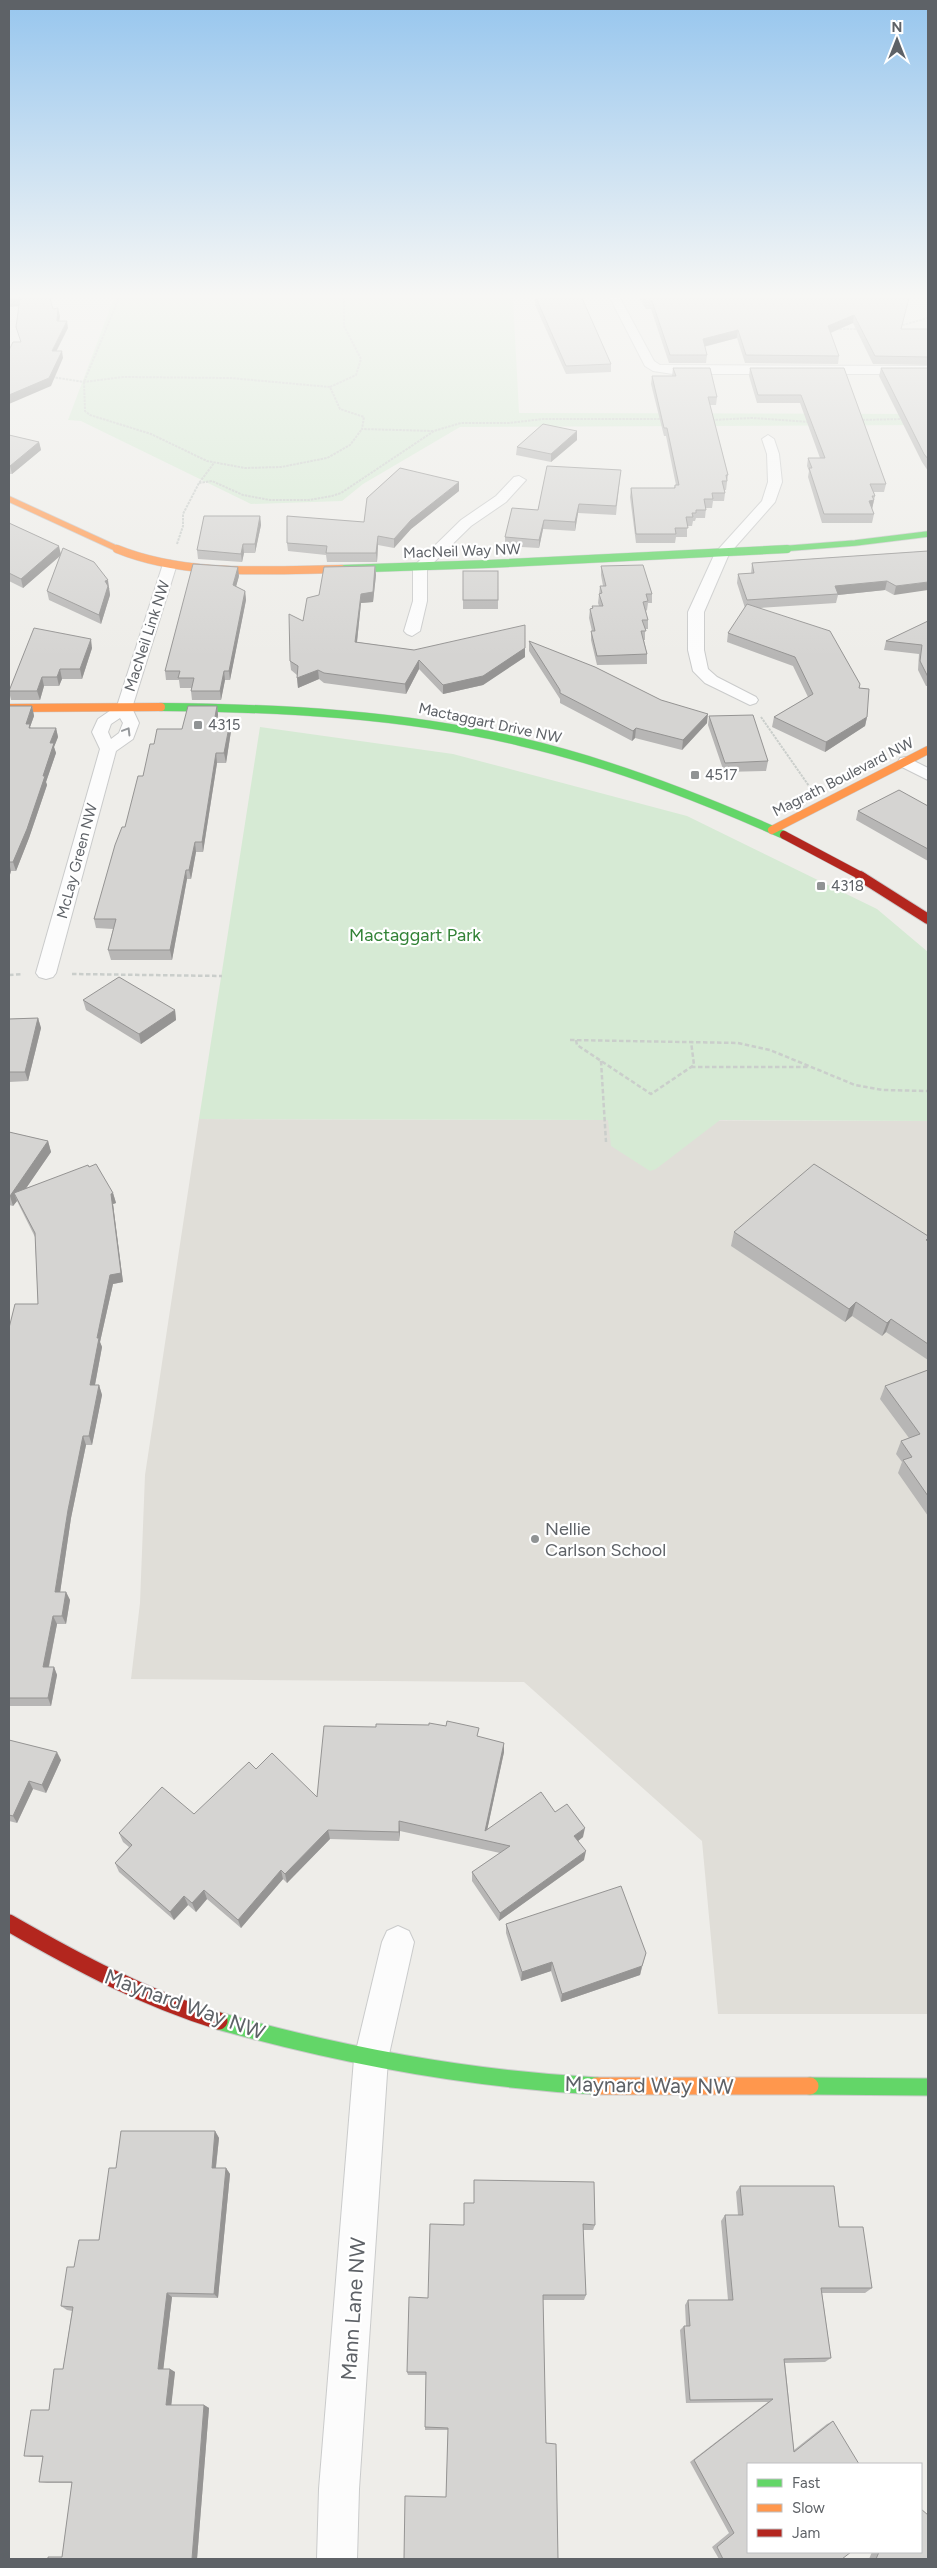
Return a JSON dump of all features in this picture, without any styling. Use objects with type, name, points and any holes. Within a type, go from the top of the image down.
[{"type":"street","points":[[750,700],[711,680],[701,671],[696,650],[696,612],[722,553],[768,502],[775,482],[773,454],[768,439]]},
{"type":"street","points":[[412,631],[420,601],[420,568],[466,523],[501,499],[519,480]]},
{"type":"street","name":"MacNeil Way NW","points":[[9,498],[119,550],[170,564],[251,570],[420,568],[722,553],[868,543],[928,534]]},
{"type":"street","name":"MacNeil Link NW","points":[[124,708],[170,564]]},
{"type":"street","name":"Mactaggart Drive NW","points":[[9,708],[227,708],[325,712],[459,730],[544,748],[643,778],[772,830],[845,868],[928,919]]},
{"type":"street","points":[[108,749],[127,735],[131,723],[124,708]]},
{"type":"street","name":"McLay Green NW","points":[[46,973],[108,749],[100,732],[104,722],[124,708]]},
{"type":"street","name":"Magrath Boulevard NW","points":[[772,830],[928,750]]},
{"type":"street","points":[[906,762],[928,775]]},
{"type":"street","name":"Maynard Way NW","points":[[9,1923],[96,1972],[162,2000],[302,2044],[427,2070],[593,2086],[928,2086]]},
{"type":"street","points":[[372,2059],[398,1942]]},
{"type":"street","name":"Mann Lane NW","points":[[337,2559],[339,2489],[372,2059]]},
{"type":"path","points":[[99,418],[151,434],[214,463],[261,469],[303,464],[338,453],[350,445],[362,429],[364,418]]},
{"type":"path","points":[[711,420],[752,418],[811,422]]},
{"type":"path","points":[[199,483],[205,480],[217,482],[249,498],[281,500],[330,497],[341,493],[434,431],[448,425],[468,423],[509,424],[543,420],[664,419]]},
{"type":"path","points":[[854,420],[910,419]]},
{"type":"path","points":[[362,429],[434,431]]},
{"type":"path","points":[[170,564],[182,530],[183,514],[199,483],[214,463]]},
{"type":"path","points":[[750,700],[809,786]]},
{"type":"path","points":[[46,973],[96,976],[222,976]]},
{"type":"path","points":[[570,1040],[722,1041],[770,1050],[843,1082],[870,1089],[928,1090]]},
{"type":"path","points":[[576,1040],[577,1045],[652,1094],[694,1065],[690,1041]]},
{"type":"path","points":[[601,1060],[606,1142]]},
{"type":"path","points":[[691,1067],[811,1067]]},
{"type":"shaded area","name":"Nellie Carlson School","points":[[199,1119],[928,1121],[928,2014],[718,2014],[702,1841],[524,1682],[131,1679],[140,1603],[145,1475]]},
{"type":"green space","points":[[69,418],[928,418],[928,425],[460,427],[363,484],[342,501],[251,504],[81,421],[68,420]]},
{"type":"green space","name":"Mactaggart Park","points":[[260,727],[453,754],[687,816],[877,909],[928,952],[928,1121],[720,1120],[656,1169],[650,1171],[611,1146],[608,1120],[199,1119]]},
{"type":"building","points":[[662,418],[713,418],[728,475],[726,475],[727,481],[722,481],[725,493],[712,493],[713,499],[704,499],[706,510],[696,510],[696,513],[692,513],[693,517],[686,517],[688,528],[675,528],[676,534],[636,534],[631,488],[675,488],[675,485],[679,485],[667,428],[664,428]]},
{"type":"building","points":[[810,418],[862,418],[886,484],[870,484],[875,496],[872,496],[874,500],[869,501],[874,514],[824,514],[809,468],[812,468],[808,458],[825,458]]},
{"type":"building","points":[[906,418],[928,418],[928,459]]},
{"type":"building","points":[[543,424],[577,431],[551,454],[517,447]]},
{"type":"building","points":[[9,435],[39,442],[10,466],[9,466]]},
{"type":"building","points":[[547,466],[621,470],[616,506],[579,504],[575,522],[544,520],[539,540],[505,537],[512,508],[538,510]]},
{"type":"building","points":[[400,468],[459,482],[411,520],[394,539],[378,536],[376,553],[326,553],[327,546],[287,543],[287,516],[364,522],[367,498]]},
{"type":"building","points":[[204,516],[260,516],[255,544],[243,544],[241,554],[197,550]]},
{"type":"building","points":[[9,523],[59,546],[21,579],[9,573]]},
{"type":"building","points":[[63,548],[94,562],[108,580],[105,581],[108,586],[99,615],[47,591]]},
{"type":"building","points":[[928,551],[928,582],[896,586],[887,581],[835,586],[838,594],[747,600],[738,574],[754,573],[752,563]]},
{"type":"building","points":[[193,564],[238,567],[233,585],[245,591],[229,671],[224,671],[220,691],[191,691],[194,678],[178,678],[180,671],[165,671]]},
{"type":"building","points":[[643,565],[652,594],[646,594],[648,601],[643,602],[648,620],[642,620],[646,631],[641,631],[647,654],[597,656],[591,631],[595,631],[590,609],[593,608],[592,606],[603,606],[599,594],[602,593],[600,586],[606,586],[601,566]]},
{"type":"building","points":[[375,566],[373,592],[361,594],[355,642],[414,650],[525,625],[525,648],[483,676],[443,685],[419,660],[405,684],[324,673],[318,670],[297,678],[298,666],[290,661],[289,614],[303,621],[307,598],[319,595],[324,567]]},
{"type":"building","points":[[463,571],[498,571],[498,600],[463,600]]},
{"type":"building","points":[[747,604],[830,631],[860,684],[859,688],[869,689],[867,717],[826,742],[774,717],[813,694],[795,657],[728,633]]},
{"type":"building","points":[[928,621],[928,677],[920,661],[922,645],[886,641]]},
{"type":"building","points":[[34,628],[91,639],[80,669],[60,669],[57,677],[42,677],[37,691],[9,691]]},
{"type":"building","points":[[529,641],[595,667],[661,700],[708,714],[683,740],[636,728],[633,731],[560,693],[560,690]]},
{"type":"building","points":[[9,706],[32,706],[26,724],[30,724],[29,728],[56,728],[50,743],[54,743],[43,776],[45,776],[27,829],[13,862],[9,862]]},
{"type":"building","points":[[188,706],[217,706],[214,722],[230,722],[224,753],[216,753],[202,842],[195,842],[189,870],[186,870],[170,950],[108,950],[116,919],[94,919],[115,845],[122,827],[125,827],[138,776],[143,776],[150,744],[154,744],[157,729],[182,729]]},
{"type":"building","points":[[753,715],[768,761],[725,763],[709,716]]},
{"type":"building","points":[[899,790],[928,806],[928,849],[858,811]]},
{"type":"building","points":[[119,977],[175,1010],[139,1034],[83,1000]]},
{"type":"building","points":[[38,1018],[25,1072],[9,1072],[9,1019]]},
{"type":"building","points":[[9,1132],[48,1141],[10,1196],[9,1196]]},
{"type":"building","points":[[96,1164],[113,1193],[111,1194],[121,1273],[110,1275],[97,1338],[99,1338],[90,1385],[99,1385],[89,1436],[83,1436],[68,1510],[55,1592],[66,1592],[62,1616],[53,1616],[43,1667],[54,1667],[48,1698],[9,1698],[9,1328],[15,1304],[38,1304],[35,1233],[14,1193],[88,1165],[89,1167]]},
{"type":"building","points":[[814,1164],[928,1236],[926,1240],[928,1241],[928,1344],[891,1319],[887,1323],[856,1302],[849,1309],[734,1232]]},
{"type":"building","points":[[928,1370],[928,1496],[903,1460],[912,1457],[901,1441],[920,1434],[885,1386]]},
{"type":"building","points":[[447,1721],[479,1728],[477,1736],[504,1743],[485,1831],[541,1792],[555,1812],[567,1804],[585,1828],[574,1836],[586,1851],[500,1913],[472,1872],[510,1846],[399,1821],[399,1832],[328,1830],[285,1874],[281,1870],[238,1920],[204,1890],[192,1903],[184,1896],[170,1912],[115,1863],[132,1845],[119,1833],[162,1787],[194,1814],[249,1762],[256,1769],[272,1753],[317,1797],[324,1726],[376,1727],[376,1724],[429,1725],[429,1723],[446,1726]]},
{"type":"building","points":[[9,1740],[57,1752],[42,1785],[29,1781],[13,1816],[9,1815]]},
{"type":"building","points":[[621,1886],[646,1953],[642,1966],[562,1994],[552,1962],[522,1972],[506,1924]]},
{"type":"building","points":[[121,2131],[215,2131],[212,2168],[226,2168],[214,2294],[167,2293],[158,2369],[170,2369],[166,2405],[204,2405],[192,2559],[48,2559],[48,2557],[62,2557],[72,2482],[39,2482],[43,2456],[24,2456],[31,2410],[49,2410],[54,2369],[63,2369],[73,2307],[61,2306],[67,2267],[74,2267],[79,2240],[99,2240],[109,2168],[116,2168]]},
{"type":"building","points":[[474,2180],[594,2182],[595,2225],[583,2224],[586,2295],[543,2295],[546,2443],[556,2444],[558,2559],[404,2559],[405,2496],[446,2497],[448,2428],[425,2427],[426,2372],[407,2372],[409,2297],[428,2298],[430,2224],[464,2225],[464,2203],[474,2203]]},
{"type":"building","points":[[740,2186],[834,2186],[839,2227],[863,2227],[872,2288],[821,2288],[831,2358],[784,2359],[794,2452],[833,2421],[858,2463],[747,2463],[747,2553],[850,2553],[842,2559],[723,2559],[717,2547],[734,2533],[694,2460],[773,2399],[690,2400],[684,2326],[690,2326],[688,2300],[733,2300],[725,2215],[743,2215]]},
{"type":"building","points":[[922,2510],[928,2515],[928,2559],[876,2559],[879,2553],[922,2553]]},
{"type":"traffic: fast","points":[[341,569],[488,564],[819,547],[928,534]]},
{"type":"traffic: fast","points":[[161,707],[321,712],[401,720],[520,741],[597,762],[636,775],[711,803],[784,835]]},
{"type":"traffic: fast","points":[[219,2021],[312,2046],[406,2065],[501,2079],[597,2086]]},
{"type":"traffic: fast","points":[[810,2086],[928,2087]]},
{"type":"traffic: slow","points":[[9,499],[119,550],[170,564],[251,570],[341,569]]},
{"type":"traffic: slow","points":[[9,708],[161,707]]},
{"type":"traffic: slow","points":[[772,830],[928,750]]},
{"type":"traffic: slow","points":[[597,2086],[810,2086]]},
{"type":"traffic: jam","points":[[784,835],[861,876],[928,919]]},
{"type":"traffic: jam","points":[[9,1923],[111,1979],[164,2002],[219,2021]]},
{"type":"place","name":"4315","points":[[198,725]]},
{"type":"place","name":"4517","points":[[695,775]]},
{"type":"place","name":"4318","points":[[821,886]]},
{"type":"place","name":"Nellie Carlson School","points":[[535,1539]]}]
